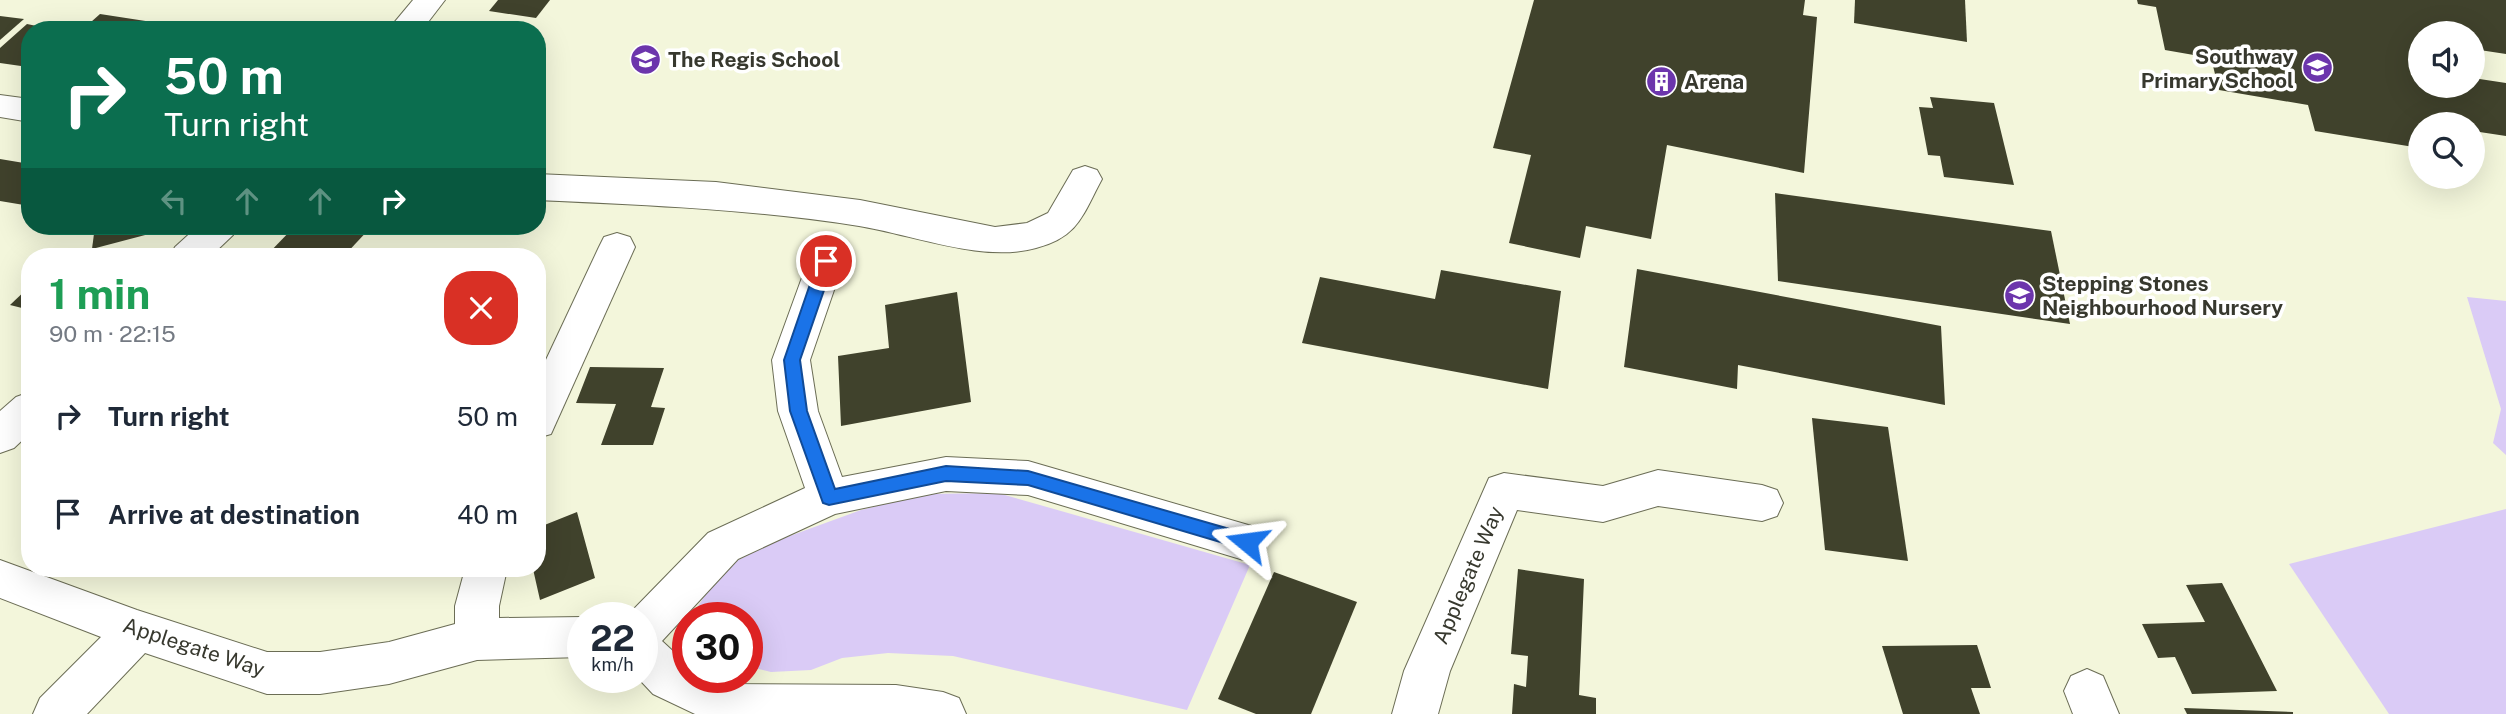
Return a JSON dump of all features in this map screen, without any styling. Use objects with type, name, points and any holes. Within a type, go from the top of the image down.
[{"type":"street","points":[[412,21],[430,0]]},
{"type":"street","points":[[0,106],[21,110]]},
{"type":"street","points":[[546,187],[716,195],[860,213],[995,240],[1033,236],[1061,222],[1084,179]]},
{"type":"street","points":[[197,248],[211,235]]},
{"type":"street","points":[[546,402],[617,247]]},
{"type":"street","points":[[826,261],[792,360],[798,411],[829,498]]},
{"type":"street","points":[[0,436],[21,416]]},
{"type":"street","points":[[658,614],[723,546],[829,498],[946,474],[1028,478],[1247,542]]},
{"type":"street","name":"Applegate Way","points":[[1415,714],[1427,671],[1504,491],[1603,504],[1658,488],[1762,503]]},
{"type":"street","points":[[477,639],[477,606],[484,577]]},
{"type":"street","name":"Applegate Way","points":[[0,579],[138,630],[268,673],[320,673],[389,663],[477,639],[567,637]]},
{"type":"street","points":[[56,714],[138,630]]},
{"type":"street","points":[[658,668],[668,679],[727,706],[896,707],[943,714]]},
{"type":"shaded area","points":[[2467,297],[2506,301],[2506,455],[2493,443],[2501,409]]},
{"type":"shaded area","points":[[998,493],[1250,565],[1187,710],[953,656],[888,653],[842,658],[811,670],[771,672],[763,670],[763,602],[701,602],[736,561],[776,541],[861,510],[924,494]]},
{"type":"shaded area","points":[[2506,509],[2506,714],[2389,714],[2289,564]]},
{"type":"building","points":[[498,0],[550,0],[536,18],[489,11]]},
{"type":"building","name":"Arena","points":[[1534,0],[1805,0],[1803,15],[1817,17],[1804,173],[1667,145],[1651,239],[1586,226],[1580,258],[1509,243],[1531,155],[1493,148]]},
{"type":"building","points":[[1855,0],[1965,0],[1967,42],[1854,23]]},
{"type":"building","name":"Southway Primary School","points":[[2137,0],[2506,0],[2506,54],[2485,51],[2485,21],[2408,21],[2408,98],[2485,98],[2485,80],[2506,83],[2506,136],[2485,133],[2485,112],[2408,112],[2408,146],[2315,131],[2308,105],[2219,90],[2211,58],[2165,50],[2156,7],[2138,4]]},
{"type":"building","points":[[100,14],[146,21],[92,21]]},
{"type":"building","points":[[0,16],[24,19],[21,21],[0,40]]},
{"type":"building","points":[[21,29],[21,66],[0,63],[0,48]]},
{"type":"building","points":[[1930,97],[1994,103],[2014,185],[1944,177],[1940,156],[1928,155],[1919,107],[1933,108]]},
{"type":"building","points":[[0,159],[21,162],[21,204],[0,201]]},
{"type":"building","points":[[1775,193],[2051,231],[2070,324],[1778,281]]},
{"type":"building","points":[[94,235],[145,235],[96,248],[92,248]]},
{"type":"building","points":[[286,235],[364,235],[351,248],[274,248]]},
{"type":"building","points":[[1637,269],[1941,326],[1945,405],[1738,365],[1737,389],[1624,367]]},
{"type":"building","points":[[1441,270],[1561,291],[1548,389],[1302,343],[1320,277],[1435,299]]},
{"type":"building","points":[[957,292],[971,402],[841,426],[838,356],[889,348],[885,305]]},
{"type":"building","points":[[21,295],[21,308],[10,305]]},
{"type":"building","points":[[590,367],[664,368],[651,407],[665,408],[653,445],[601,445],[616,404],[576,403]]},
{"type":"building","points":[[1812,418],[1888,427],[1908,561],[1825,550]]},
{"type":"building","points":[[577,512],[595,578],[540,600],[535,577],[546,577],[546,524]]},
{"type":"building","points":[[1518,569],[1584,579],[1579,695],[1596,698],[1596,714],[1512,714],[1514,684],[1526,687],[1528,656],[1511,654]]},
{"type":"building","points":[[1274,572],[1357,602],[1311,714],[1256,714],[1218,699]]},
{"type":"building","points":[[2222,583],[2277,691],[2192,694],[2175,657],[2158,658],[2142,624],[2205,622],[2186,585]]},
{"type":"building","points":[[1977,645],[1991,688],[1971,688],[1980,714],[1903,714],[1882,646]]},
{"type":"building","points":[[2184,708],[2293,712],[2293,714],[2187,714]]},
{"type":"place","name":"The Regis School","points":[[645,59]]},
{"type":"place","name":"Southway Primary School","points":[[2317,68]]},
{"type":"place","name":"Arena","points":[[1661,81]]},
{"type":"place","name":"Stepping Stones Neighbourhood Nursery","points":[[2019,295]]},
{"type":"route","points":[[826,261],[792,360],[798,411],[829,498],[946,474],[1028,478],[1247,542]]}]
